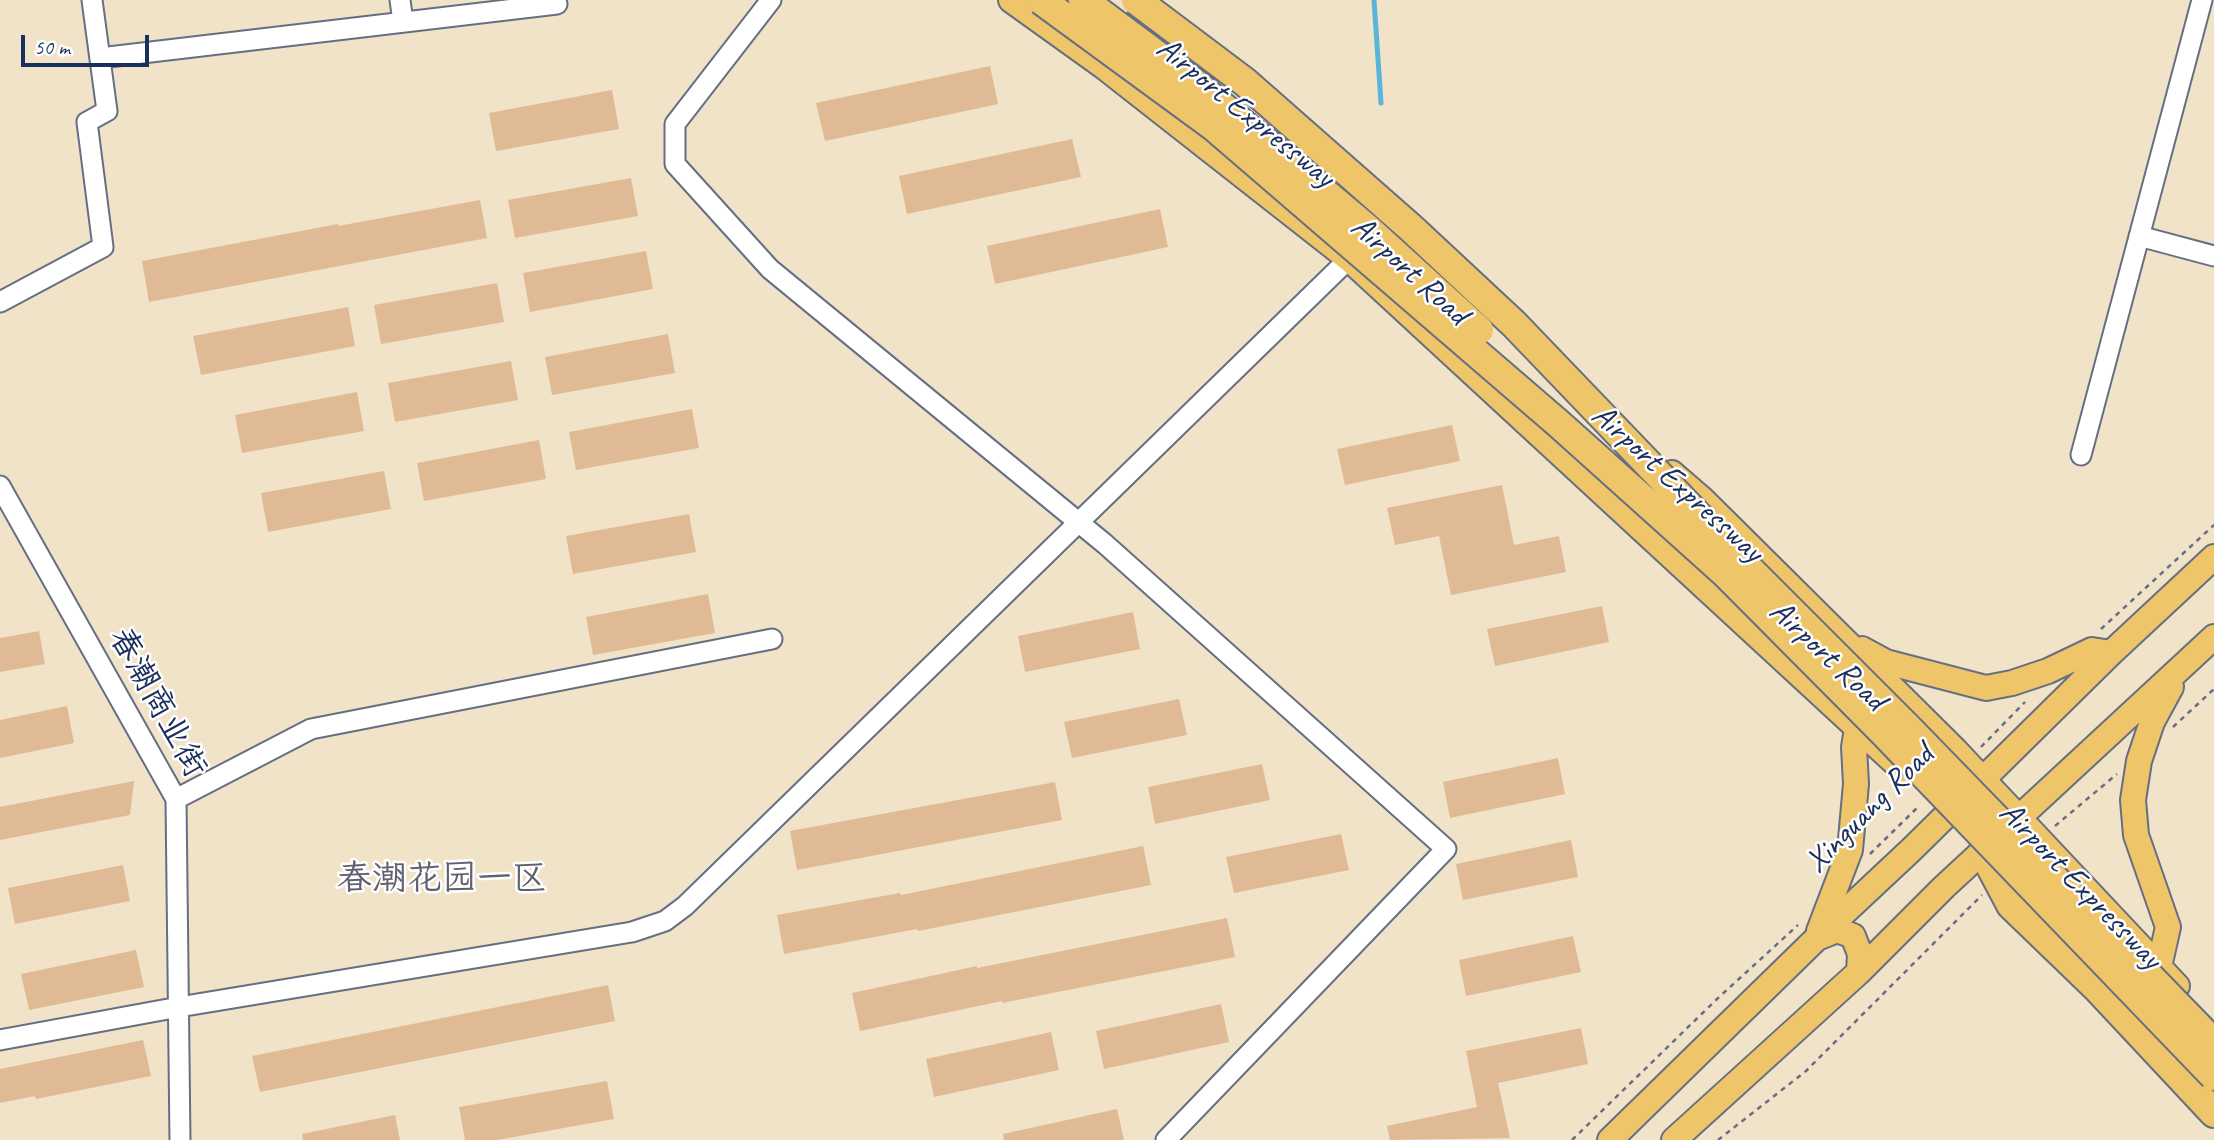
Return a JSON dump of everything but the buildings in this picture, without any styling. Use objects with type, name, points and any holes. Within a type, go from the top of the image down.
[{"type":"highway","name":"Airport Expressway","points":[[1041,0],[1213,126],[1559,424],[1724,572],[1883,732],[2214,1076]]},
{"type":"highway","name":"Airport Expressway","points":[[1083,0],[1197,85],[1370,231],[1736,556],[2214,1043]]},
{"type":"highway","points":[[1136,0],[1245,82],[1505,315],[1736,556]]},
{"type":"highway","points":[[1983,852],[2011,905],[2098,989],[2214,1113]]},
{"type":"main road","name":"Airport Road","points":[[1011,0],[1102,66],[1349,259],[1930,795],[2214,1096]]},
{"type":"main road","name":"Airport Road","points":[[1104,0],[1214,83],[1702,499],[2020,817],[2214,1024]]},
{"type":"main road","name":"Xinguang Road","points":[[1610,1140],[1811,928],[1947,814],[1974,770],[2103,644],[2214,557]]},
{"type":"main road","points":[[1839,637],[1886,662],[1986,688],[2048,671],[2103,644]]},
{"type":"main road","points":[[1674,1140],[1859,972],[2020,817],[2214,637]]},
{"type":"main road","points":[[2159,967],[2168,927],[2136,835],[2133,800],[2142,752],[2152,722],[2180,669]]},
{"type":"main road","points":[[1857,729],[1854,747],[1856,784],[1850,850],[1811,928],[1837,930],[1853,936],[1860,954],[1859,972]]},
{"type":"street","points":[[0,302],[103,247],[87,122],[107,111],[92,0]]},
{"type":"street","points":[[400,0],[402,22]]},
{"type":"street","points":[[771,0],[675,124],[675,164],[770,269],[1079,522],[1447,849],[1167,1140]]},
{"type":"street","points":[[2081,455],[2202,0]]},
{"type":"street","points":[[100,58],[557,4]]},
{"type":"street","points":[[0,1040],[179,1007],[632,932],[665,921],[685,906],[1382,226]]},
{"type":"street","points":[[2139,236],[2214,256]]},
{"type":"street","name":"春潮商业街","points":[[0,486],[176,799],[180,1140]]},
{"type":"street","points":[[176,799],[311,729],[772,639]]},
{"type":"path","points":[[2103,644],[2214,525]]},
{"type":"path","points":[[2170,730],[2214,690]]},
{"type":"path","name":"Xinguang Road","points":[[1974,770],[2026,701]]},
{"type":"path","points":[[2040,838],[2142,752]]},
{"type":"path","name":"Xinguang Road","points":[[1869,856],[1930,795]]},
{"type":"path","points":[[1718,1140],[1806,1070],[1973,906],[1997,878]]},
{"type":"path","name":"Xinguang Road","points":[[1572,1140],[1717,999],[1811,928]]},
{"type":"waterway","points":[[1374,0],[1381,103]]},
{"type":"district","name":"春潮花园一区","points":[[442,880]]}]
